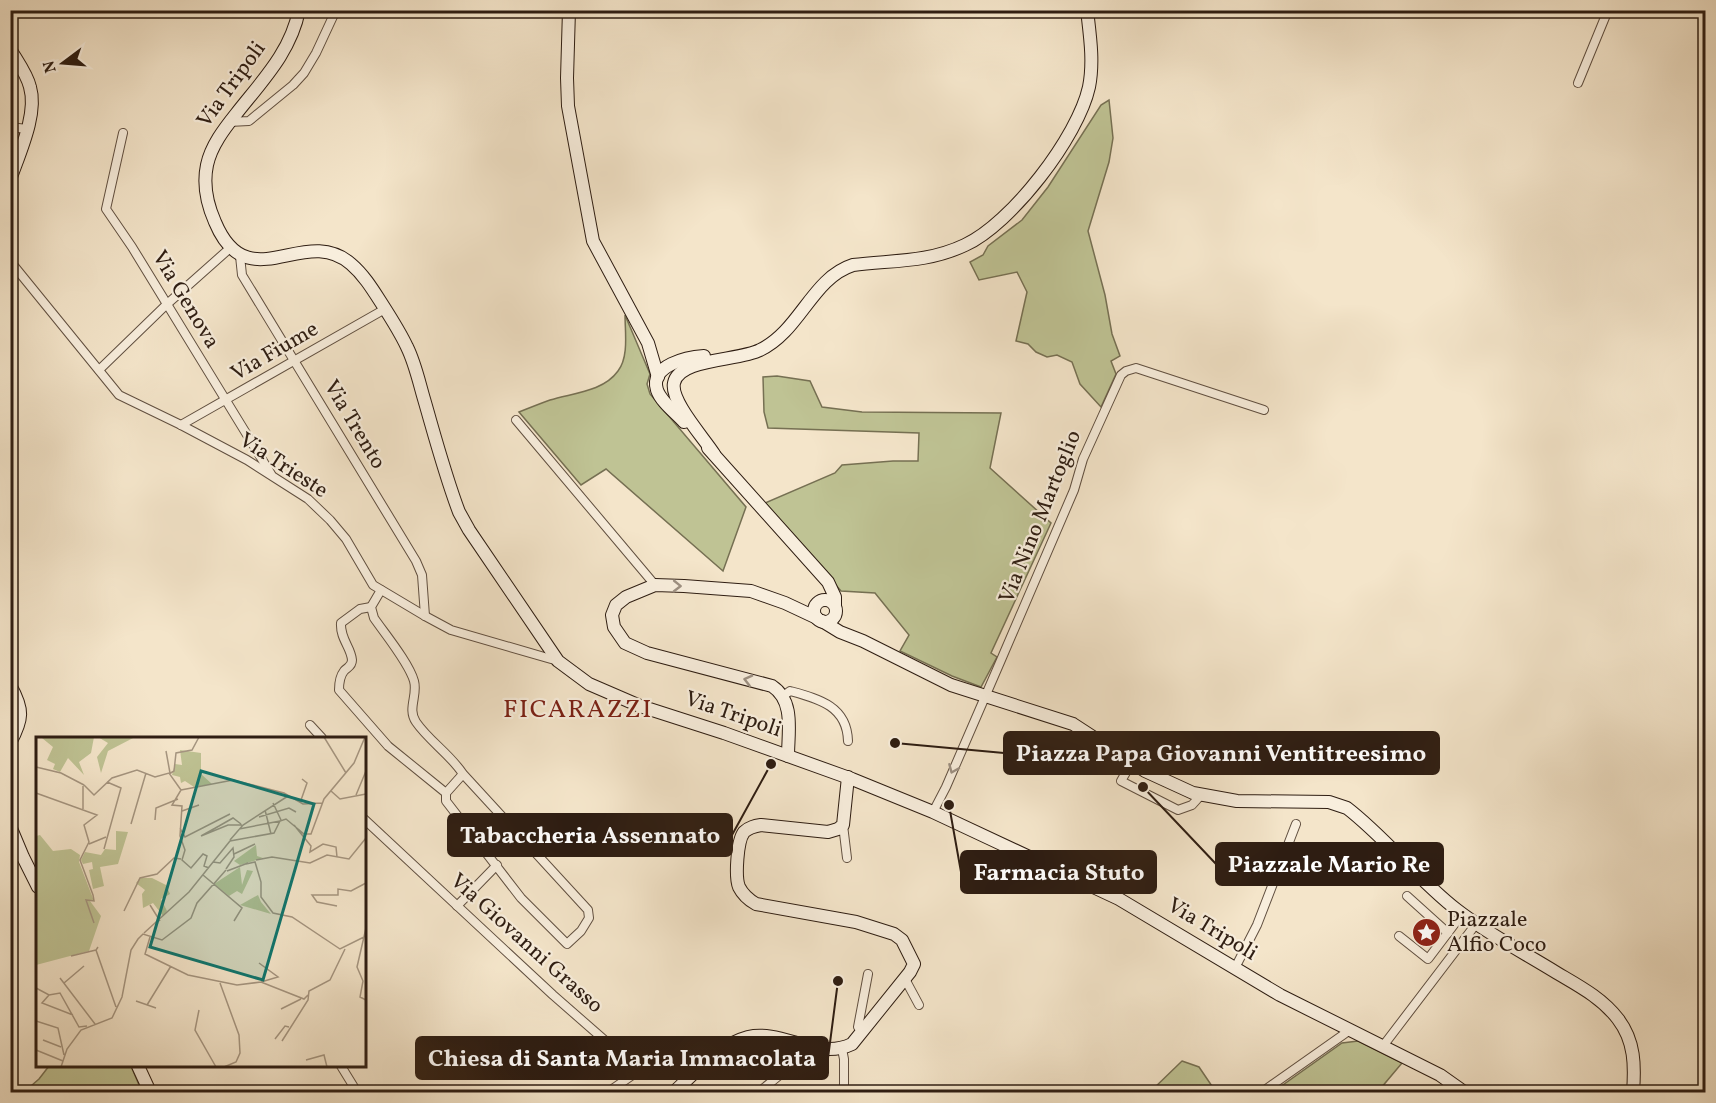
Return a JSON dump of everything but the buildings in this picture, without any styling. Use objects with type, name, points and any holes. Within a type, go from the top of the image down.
[{"type":"street","name":"Via Tripoli","points":[[299,10],[292,37],[277,63],[229,122],[211,152],[207,165],[206,192],[210,212],[220,234],[235,252],[252,260],[325,252],[340,256],[352,265],[369,284],[408,349],[459,512],[558,661],[589,684],[640,706],[848,777],[933,812],[1119,899],[1281,995],[1440,1075],[1464,1092]]},
{"type":"street","points":[[229,122],[249,121],[304,73],[336,10]]},
{"type":"street","points":[[569,10],[568,106],[593,241],[648,343],[667,367],[666,390],[669,398],[702,436]]},
{"type":"street","points":[[714,454],[676,399],[674,380],[684,369],[692,366],[735,358],[761,350],[780,337],[798,319],[829,278],[838,270],[853,265],[909,261],[930,257],[964,246],[992,227],[1030,188],[1061,147],[1082,109],[1092,66],[1087,10]]},
{"type":"street","points":[[1578,83],[1608,10]]},
{"type":"street","points":[[10,49],[30,87],[31,116],[10,180]]},
{"type":"street","points":[[10,127],[27,129]]},
{"type":"street","name":"Via Genova","points":[[123,133],[106,209],[132,247],[273,476]]},
{"type":"street","points":[[99,370],[166,305],[235,252]]},
{"type":"street","name":"Via Trento","points":[[235,252],[242,275],[416,561],[422,575],[425,616]]},
{"type":"street","name":"Via Trieste","points":[[10,261],[119,395],[181,424],[247,460],[308,499],[346,539],[373,585],[451,630],[558,661]]},
{"type":"street","name":"Via Fiume","points":[[181,424],[386,309]]},
{"type":"street","points":[[648,343],[658,377]]},
{"type":"street","points":[[735,358],[695,357],[667,367],[658,377],[656,384],[660,396],[832,588],[840,624],[863,641]]},
{"type":"street","name":"Via Nino Martoglio","points":[[933,812],[946,787],[1074,490],[1083,459],[1121,375],[1136,368],[1264,410]]},
{"type":"street","points":[[516,420],[655,585]]},
{"type":"street","points":[[816,570],[822,587],[822,600],[814,608],[820,620]]},
{"type":"street","points":[[788,756],[787,705],[783,696],[772,686],[647,653],[625,642],[614,627],[612,615],[616,605],[627,597],[655,585],[751,591],[785,603],[951,685],[1073,724],[1168,783],[1201,795],[1237,801],[1329,802],[1347,808],[1427,885],[1462,914],[1586,990],[1603,1003],[1618,1018],[1627,1033],[1634,1057],[1633,1092]]},
{"type":"street","points":[[381,590],[371,607],[374,618],[412,674],[415,693],[411,712],[415,721],[588,910],[590,918],[581,931],[567,944],[521,898],[446,801],[446,793],[463,774]]},
{"type":"street","points":[[822,600],[829,600],[836,610]]},
{"type":"street","points":[[371,607],[360,609],[341,622],[340,633],[352,660],[350,666],[344,671],[339,690],[388,746],[446,793]]},
{"type":"street","points":[[820,620],[832,620],[836,610]]},
{"type":"street","points":[[10,685],[21,709],[18,729],[10,743]]},
{"type":"street","points":[[783,696],[790,691],[827,704],[842,716],[848,728],[848,741]]},
{"type":"street","points":[[310,725],[321,737]]},
{"type":"street","points":[[1132,762],[1121,782],[1178,810],[1192,806],[1201,795]]},
{"type":"street","points":[[847,858],[843,825],[848,777]]},
{"type":"street","name":"Via Giovanni Grasso","points":[[366,821],[625,1058],[637,1072]]},
{"type":"street","points":[[1235,968],[1257,925],[1296,824]]},
{"type":"street","points":[[676,1092],[708,1060],[743,1039],[762,1036],[814,1047],[842,1049],[852,1044],[905,979],[914,964],[902,940],[894,934],[856,922],[756,904],[746,897],[739,886],[737,870],[740,839],[745,831],[761,825],[828,832],[843,825]]},
{"type":"street","points":[[10,826],[27,868],[36,884]]},
{"type":"street","points":[[458,906],[497,865]]},
{"type":"street","points":[[1407,896],[1448,933]]},
{"type":"street","points":[[1399,936],[1428,959],[1462,914]]},
{"type":"street","points":[[1383,1046],[1476,924]]},
{"type":"street","points":[[862,1032],[858,1027],[868,974]]},
{"type":"street","points":[[905,979],[919,1005]]},
{"type":"street","points":[[1262,1092],[1350,1030]]},
{"type":"street","points":[[759,1092],[814,1047]]},
{"type":"street","points":[[842,1049],[843,1092]]},
{"type":"street","points":[[608,1092],[651,1065],[703,1052]]},
{"type":"street","points":[[139,1067],[150,1092]]},
{"type":"street","points":[[342,1067],[357,1092]]},
{"type":"street","points":[[1442,1092],[1450,1082]]},
{"type":"green space","points":[[1109,100],[1113,138],[1109,162],[1088,231],[1105,295],[1112,334],[1120,356],[1111,361],[1116,374],[1101,407],[1080,384],[1072,362],[1057,355],[1047,357],[1036,352],[1028,344],[1016,341],[1027,292],[1017,272],[979,280],[970,262],[983,255],[988,246],[1022,220],[1048,187],[1101,105]]},
{"type":"green space","points":[[625,315],[650,374],[647,384],[650,394],[746,507],[723,571],[606,469],[581,485],[519,412],[550,400],[596,388],[612,378],[624,359]]},
{"type":"green space","points":[[777,376],[810,381],[822,407],[862,412],[1001,413],[990,468],[1051,523],[991,653],[997,657],[981,687],[900,651],[909,635],[875,593],[841,591],[765,503],[835,473],[842,465],[918,461],[919,433],[768,428],[764,412],[763,377]]},
{"type":"green space","points":[[1358,1041],[1402,1063],[1381,1088],[1386,1092],[1273,1092],[1342,1043]]},
{"type":"green space","points":[[1182,1061],[1199,1067],[1216,1092],[1150,1092]]},
{"type":"green space","points":[[48,1067],[131,1067],[142,1092],[24,1092]]},
{"type":"place","name":"Piazza Papa Giovanni Ventitreesimo","points":[[895,743]]},
{"type":"place","name":"Tabaccheria Assennato","points":[[771,764]]},
{"type":"place","name":"Piazzale Mario Re","points":[[1143,787]]},
{"type":"place","name":"Farmacia Stuto","points":[[949,805]]},
{"type":"place","name":"Piazzale Alfio Coco","points":[[1426,933]]},
{"type":"place","name":"Chiesa di Santa Maria Immacolata","points":[[838,981]]},
{"type":"district","name":"FICARAZZI","points":[[578,710]]}]
